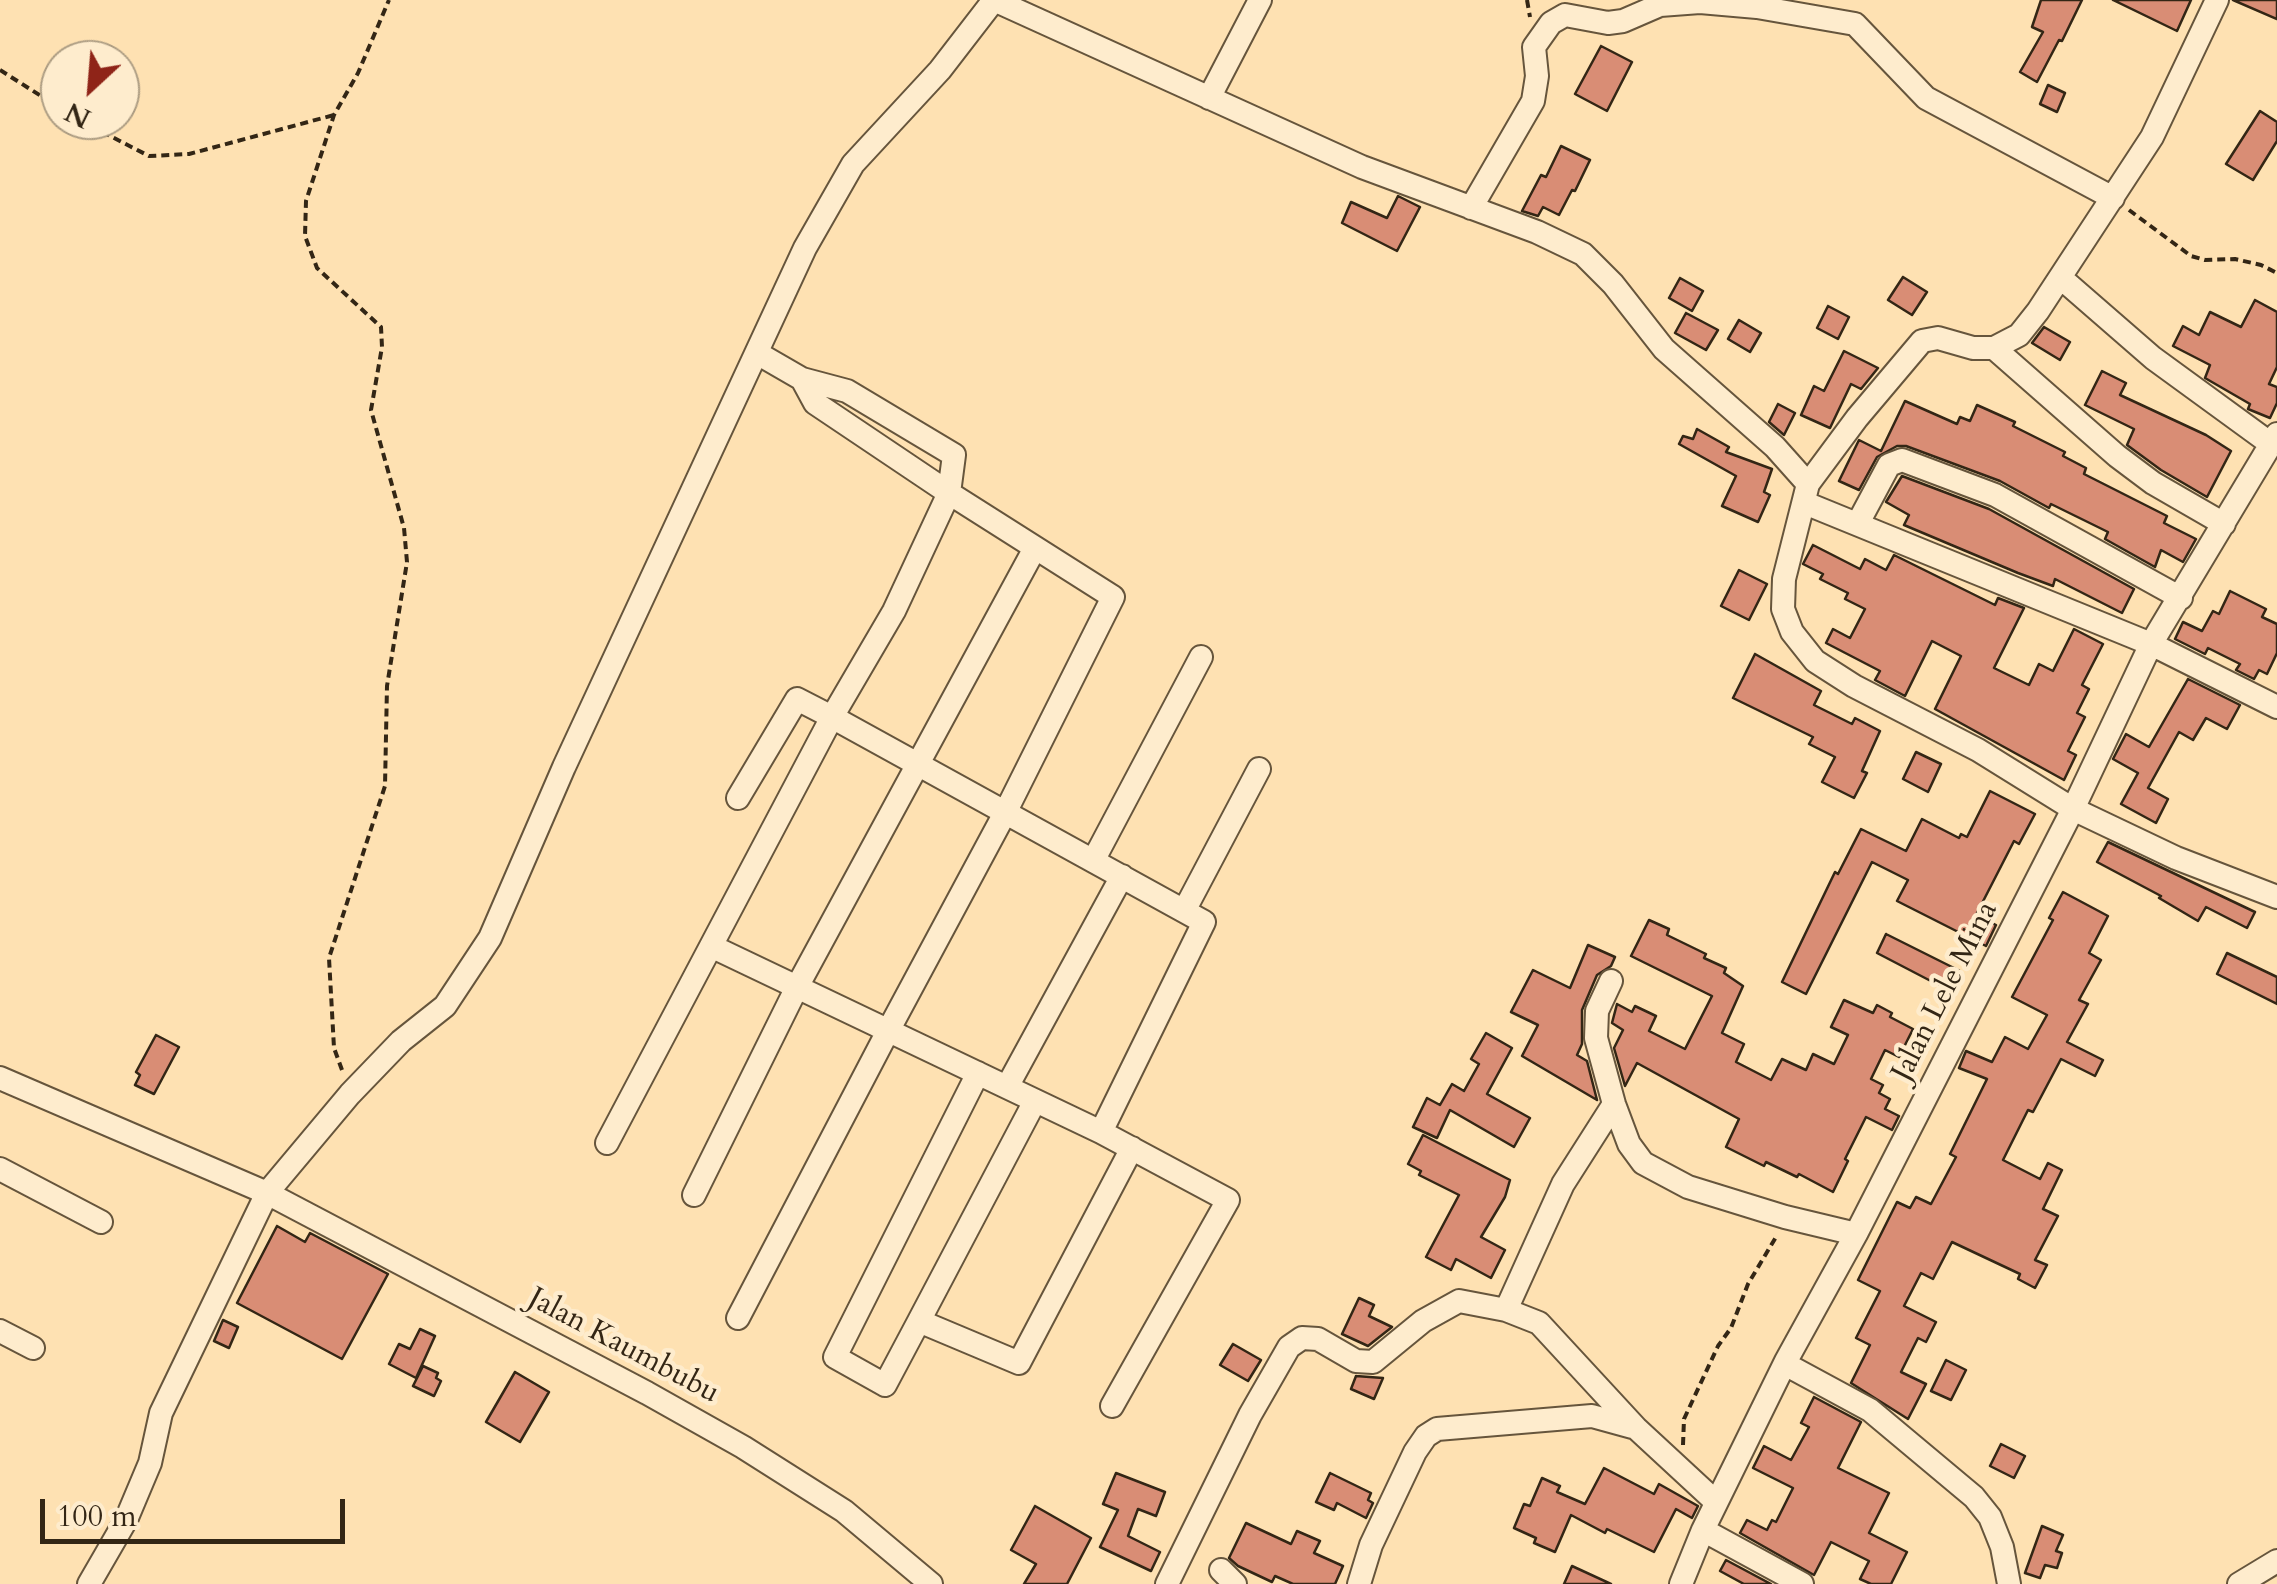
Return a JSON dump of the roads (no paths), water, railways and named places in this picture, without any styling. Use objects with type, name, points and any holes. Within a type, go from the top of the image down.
[{"type":"street","points":[[89,1584],[126,1520],[150,1462],[162,1413],[267,1193],[350,1094],[401,1041],[446,1006],[490,938],[564,766],[756,353],[806,248],[853,164],[940,70],[994,0],[1362,167],[1537,232],[1583,254],[1613,284],[1664,349],[1775,447],[1807,493],[1858,523],[2039,601],[2151,644],[2277,708]]},
{"type":"street","points":[[1208,98],[1260,0]]},
{"type":"street","points":[[2217,0],[2168,109],[2061,278],[2019,335],[1994,348],[1973,348],[1938,338],[1922,342],[1856,418],[1807,493],[1784,579],[1783,609],[1803,647],[1834,674],[1978,750],[2073,809],[2176,858],[2277,897]]},
{"type":"street","points":[[1471,208],[1533,100],[1537,88],[1534,46],[1551,23],[1565,14],[1608,24],[1660,5],[1700,2],[1854,24],[1926,98],[2113,198]]},
{"type":"street","points":[[2061,278],[2152,358],[2274,439]]},
{"type":"street","points":[[1994,348],[2117,456],[2153,483],[2224,524]]},
{"type":"street","points":[[607,1142],[832,717],[894,610],[949,493],[954,455],[848,391],[802,379],[756,353]]},
{"type":"street","points":[[738,1318],[1005,812],[1113,597],[949,493],[816,402],[802,379]]},
{"type":"street","name":"Jalan Lele Mina","points":[[1681,1584],[1702,1530],[1784,1364],[1856,1234],[2073,809],[2151,644],[2274,439]]},
{"type":"street","points":[[1858,523],[1890,465],[1902,460],[2012,504],[2181,598]]},
{"type":"street","points":[[694,1195],[797,987],[1036,548]]},
{"type":"street","points":[[1095,862],[1201,657]]},
{"type":"street","points":[[738,798],[796,699],[1204,922],[1101,1132]]},
{"type":"street","points":[[1184,911],[1258,769]]},
{"type":"street","points":[[1007,1087],[1122,876]]},
{"type":"street","points":[[713,947],[1101,1132],[1228,1200],[1112,1406]]},
{"type":"street","points":[[1611,981],[1596,1011],[1595,1030],[1614,1104],[1629,1144],[1644,1164],[1688,1187],[1856,1234]]},
{"type":"street","points":[[978,1073],[835,1357],[885,1385],[1036,1101]]},
{"type":"street","name":"Jalan Kaumbubu","points":[[0,1078],[267,1193],[744,1447],[844,1511],[931,1584]]},
{"type":"street","points":[[1506,1310],[1563,1184],[1614,1104]]},
{"type":"street","points":[[920,1321],[1019,1363],[1132,1148]]},
{"type":"street","points":[[0,1169],[101,1222]]},
{"type":"street","points":[[1167,1584],[1250,1415],[1289,1347],[1302,1338],[1318,1339],[1356,1361],[1373,1362],[1444,1306],[1459,1301],[1506,1310],[1539,1322],[1636,1428],[1716,1502]]},
{"type":"street","points":[[0,1332],[34,1348]]},
{"type":"street","points":[[1784,1364],[1870,1410],[1974,1497],[1990,1517],[2002,1547],[2009,1584]]},
{"type":"street","points":[[1360,1584],[1371,1546],[1415,1452],[1426,1436],[1437,1429],[1592,1416],[1636,1428]]},
{"type":"street","points":[[1702,1530],[1802,1584]]},
{"type":"street","points":[[2239,1584],[2277,1561]]}]
